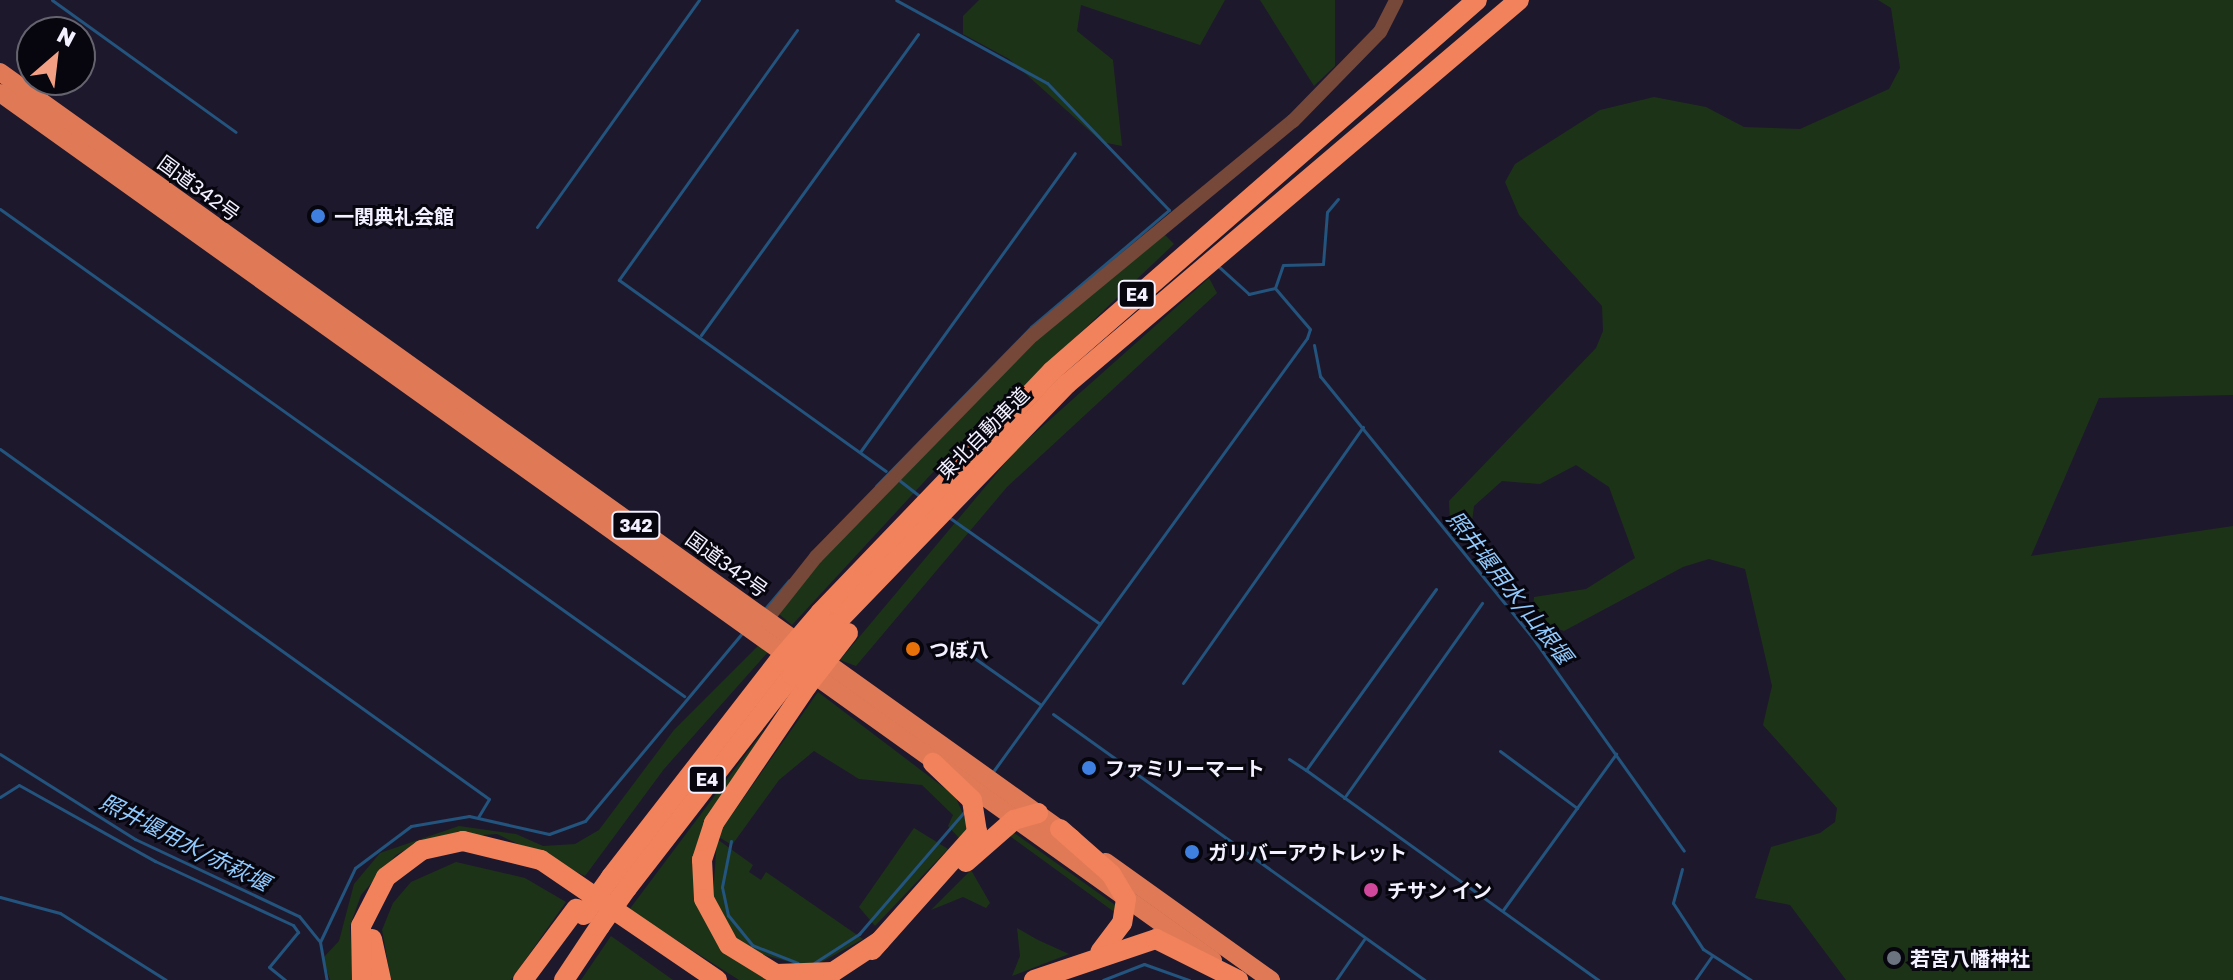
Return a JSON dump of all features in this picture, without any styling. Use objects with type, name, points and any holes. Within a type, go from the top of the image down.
[{"type":"highway","name":"東北自動車道","points":[[613,878],[1052,371],[1477,0]]},
{"type":"highway","name":"東北自動車道","points":[[834,624],[995,456],[1217,251],[1519,0]]},
{"type":"highway","name":"国道342号","points":[[0,72],[1271,980]]},
{"type":"highway","name":"国道342号","points":[[0,93],[1240,980]]},
{"type":"highway","points":[[834,624],[792,674],[714,823],[702,860],[704,899],[729,945],[776,974],[833,972],[880,941]]},
{"type":"highway","name":"東北自動車道","points":[[541,980],[704,752],[792,674]]},
{"type":"highway","points":[[933,763],[965,791],[976,818],[974,840],[946,875]]},
{"type":"highway","points":[[846,980],[946,875],[1014,820],[1038,813]]},
{"type":"highway","points":[[1060,829],[1111,874],[1126,899],[1114,937],[1094,957]]},
{"type":"highway","points":[[362,980],[361,926],[381,884],[422,850],[463,841],[541,860],[717,980]]},
{"type":"highway","points":[[381,980],[372,945],[386,898],[424,864],[470,854],[542,874],[689,980]]},
{"type":"highway","name":"東北自動車道","points":[[564,980],[587,916]]},
{"type":"highway","points":[[523,980],[587,916]]},
{"type":"highway","points":[[1034,980],[1094,957],[1167,939],[1240,980]]},
{"type":"street","points":[[767,619],[816,557],[1033,335],[1293,121],[1380,32],[1396,0]]},
{"type":"green space","points":[[979,0],[1225,0],[1200,45],[1081,5],[1077,31],[1113,60],[1122,146],[1102,142],[1009,59],[963,34],[963,16]]},
{"type":"green space","points":[[1260,0],[1335,0],[1335,66],[1314,86]]},
{"type":"green space","points":[[1878,0],[2233,0],[2233,395],[2099,398],[2031,556],[2233,526],[2233,980],[1846,980],[1790,905],[1755,898],[1771,847],[1820,833],[1835,822],[1837,808],[1763,725],[1772,686],[1745,569],[1709,559],[1683,567],[1564,631],[1532,620],[1534,597],[1586,589],[1635,558],[1609,487],[1576,465],[1540,484],[1502,481],[1474,506],[1472,521],[1450,523],[1449,501],[1596,348],[1603,331],[1602,306],[1519,215],[1505,182],[1515,164],[1600,110],[1654,97],[1706,107],[1744,127],[1800,129],[1889,89],[1900,68],[1891,8]]},
{"type":"green space","points":[[1165,235],[1174,244],[934,471],[792,625],[779,614],[830,549],[1039,337]]},
{"type":"green space","points":[[1209,278],[1217,293],[1007,487],[856,666],[840,660],[1017,449]]},
{"type":"green space","points":[[758,646],[768,652],[664,769],[585,876],[497,834],[425,839],[396,855],[361,895],[350,926],[353,980],[330,980],[323,958],[339,941],[354,884],[380,853],[459,826],[516,834],[543,846],[575,844],[599,830],[674,730]]},
{"type":"green space","points":[[818,692],[955,796],[971,832],[959,838],[948,826],[953,815],[922,785],[859,779],[814,751],[779,780],[732,845],[717,836]]},
{"type":"green space","points":[[767,726],[707,820],[703,913],[782,980],[739,980],[629,910]]},
{"type":"green space","points":[[914,828],[948,849],[875,926],[859,907]]},
{"type":"green space","points":[[1010,830],[1118,907],[1117,914],[1007,834]]},
{"type":"green space","points":[[717,839],[753,865],[749,872],[761,880],[766,872],[863,939],[811,968],[750,951],[722,922],[713,895]]},
{"type":"green space","points":[[456,862],[525,878],[566,902],[511,980],[391,980],[382,930],[393,903],[411,882]]},
{"type":"green space","points":[[971,870],[990,903],[986,908],[963,897],[931,910]]},
{"type":"green space","points":[[1017,928],[1069,954],[1012,976],[1020,956]]},
{"type":"green space","points":[[611,936],[673,980],[581,980]]},
{"type":"waterway","points":[[52,0],[236,132]]},
{"type":"waterway","points":[[537,227],[699,0]]},
{"type":"waterway","points":[[876,486],[1031,327],[1169,210],[1047,83],[896,0]]},
{"type":"waterway","points":[[797,30],[619,280],[886,471]]},
{"type":"waterway","points":[[701,335],[918,34]]},
{"type":"waterway","points":[[860,452],[1075,153]]},
{"type":"waterway","points":[[1275,288],[1283,265],[1323,264],[1327,212],[1338,199]]},
{"type":"waterway","points":[[0,209],[684,696]]},
{"type":"waterway","points":[[992,773],[1307,338],[1310,329],[1275,288],[1249,294],[1219,267]]},
{"type":"waterway","name":"照井堰用水/山根堰","points":[[1314,345],[1320,376],[1532,637],[1684,851]]},
{"type":"waterway","points":[[1183,683],[1363,427]]},
{"type":"waterway","points":[[0,449],[489,799],[478,817]]},
{"type":"waterway","points":[[899,480],[921,497]]},
{"type":"waterway","points":[[950,518],[1099,623]]},
{"type":"waterway","points":[[763,611],[789,580]]},
{"type":"waterway","points":[[1436,589],[1306,770],[1598,980]]},
{"type":"waterway","points":[[1344,798],[1482,603]]},
{"type":"waterway","points":[[320,942],[355,868],[411,826],[469,816],[549,834],[585,821],[744,631]]},
{"type":"waterway","points":[[963,650],[1041,705]]},
{"type":"waterway","points":[[1053,714],[1424,980]]},
{"type":"waterway","points":[[1500,751],[1577,808]]},
{"type":"waterway","name":"照井堰用水/赤萩堰","points":[[0,754],[135,839],[299,916],[320,942],[327,980]]},
{"type":"waterway","points":[[1503,910],[1616,754]]},
{"type":"waterway","points":[[1289,759],[1306,770]]},
{"type":"waterway","points":[[0,797],[19,785],[155,861],[293,925],[298,932],[269,967],[285,980]]},
{"type":"waterway","points":[[814,963],[859,934],[964,812]]},
{"type":"waterway","points":[[731,841],[722,887],[728,915],[752,945],[798,963]]},
{"type":"waterway","name":"照井堰用水/山根堰","points":[[1682,869],[1673,903],[1703,949],[1751,980]]},
{"type":"waterway","points":[[0,897],[60,913],[166,980]]},
{"type":"waterway","points":[[1336,980],[1365,938]]},
{"type":"waterway","points":[[1695,980],[1712,956]]},
{"type":"waterway","points":[[1103,980],[1144,964],[1189,980]]},
{"type":"place","name":"一関典礼会館","points":[[318,216]]},
{"type":"place","name":"つぼ八","points":[[913,649]]},
{"type":"place","name":"ファミリーマート","points":[[1089,768]]},
{"type":"place","name":"ガリバーアウトレット","points":[[1192,852]]},
{"type":"place","name":"チサン イン","points":[[1371,890]]},
{"type":"place","name":"若宮八幡神社","points":[[1894,958]]}]
